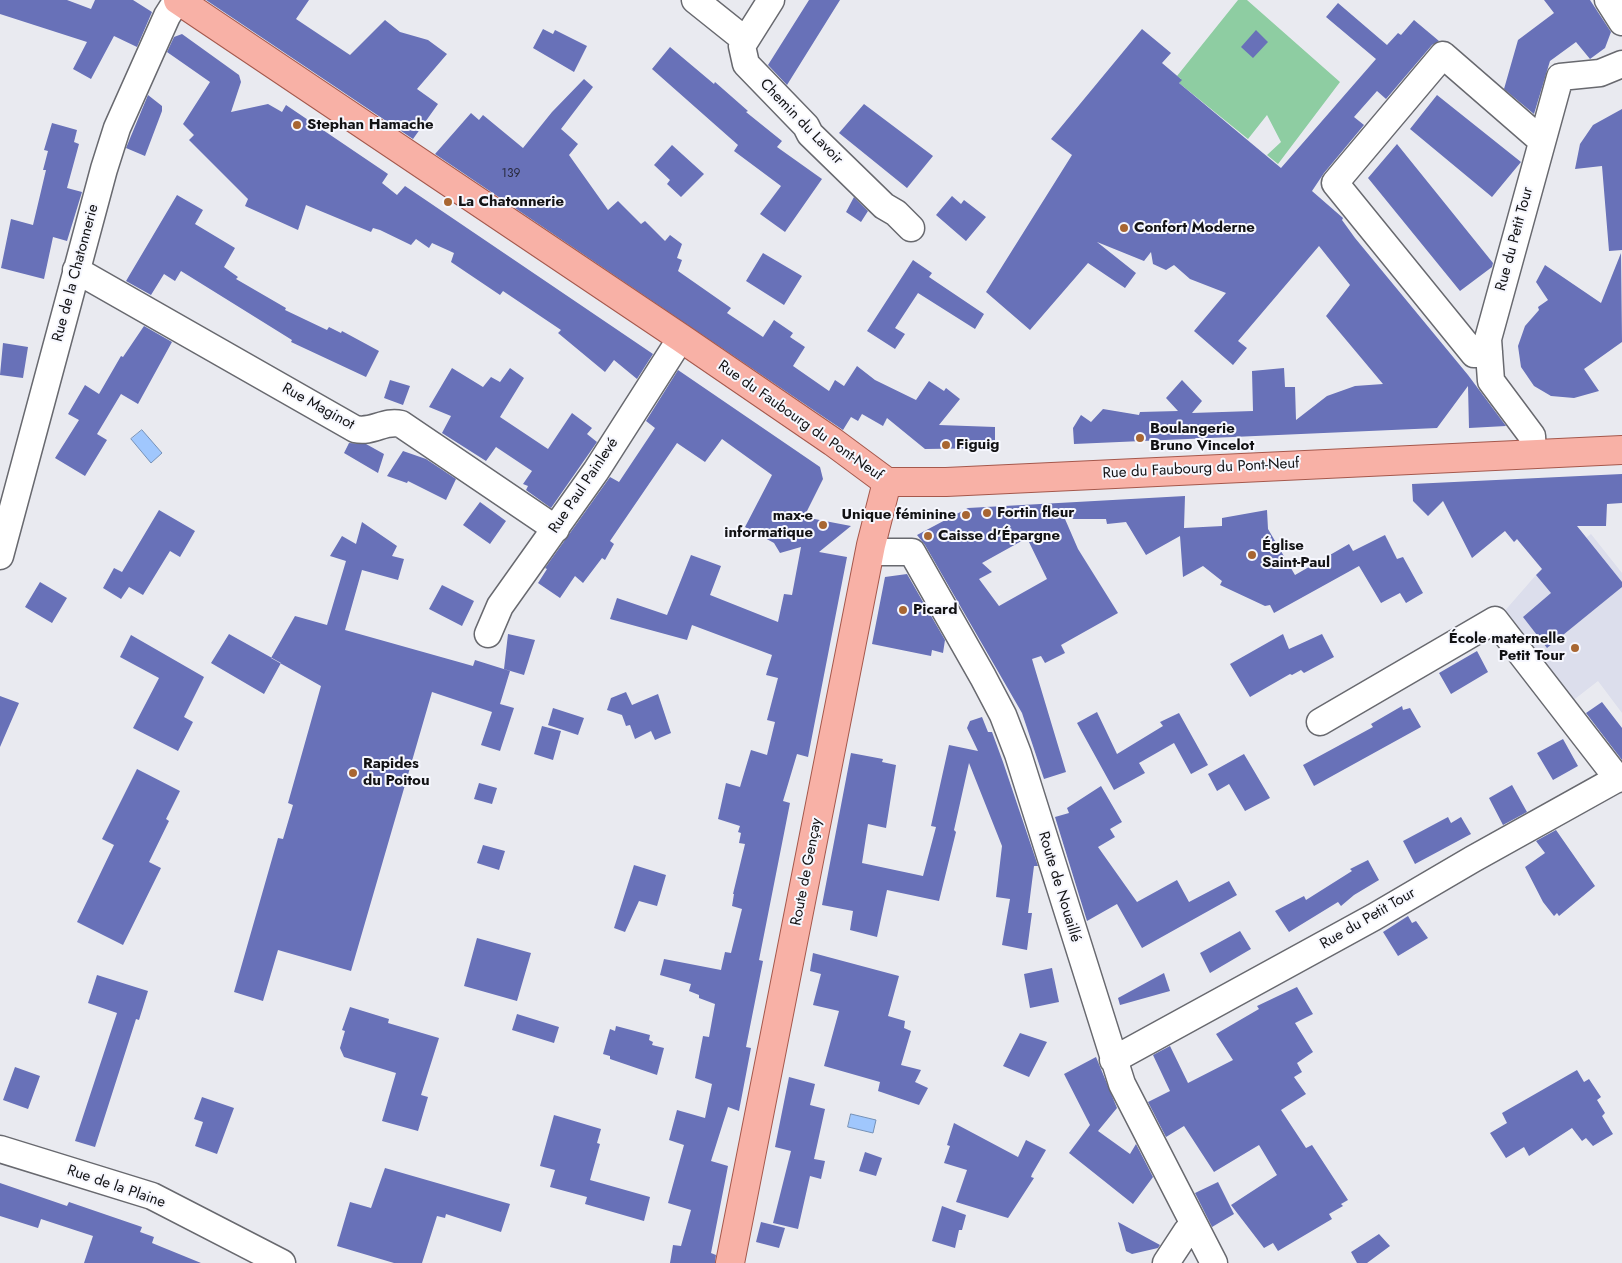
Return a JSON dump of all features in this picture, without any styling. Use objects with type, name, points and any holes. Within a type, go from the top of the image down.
[{"type":"main road","name":"Rue du Faubourg du Pont-Neuf","points":[[177,0],[681,338],[833,442],[887,482],[955,481],[1622,450]]},
{"type":"main road","name":"Route de Gençay","points":[[730,1263],[870,552],[887,482]]},
{"type":"street","name":"Rue de la Chatonnerie","points":[[0,556],[4,528],[117,128],[167,16],[177,0]]},
{"type":"street","points":[[695,0],[745,40],[771,0]]},
{"type":"street","points":[[1608,0],[1622,22]]},
{"type":"street","name":"Chemin du Lavoir","points":[[745,40],[742,46],[746,64],[806,126],[810,134],[884,206],[896,213],[911,228]]},
{"type":"street","points":[[1489,352],[1474,354],[1335,183],[1443,55],[1542,141]]},
{"type":"street","name":"Rue du Petit Tour","points":[[1533,454],[1532,436],[1490,381],[1488,339],[1560,77],[1600,73],[1622,64]]},
{"type":"street","name":"Rue Maginot","points":[[76,270],[355,429],[369,431],[393,422],[402,424],[556,528]]},
{"type":"street","name":"Rue Paul Painlevé","points":[[488,634],[500,606],[556,528],[681,338]]},
{"type":"street","name":"Route de Nouaillé","points":[[870,552],[912,552],[1003,716],[1018,754],[1113,1060],[1132,1106],[1214,1263]]},
{"type":"street","points":[[1320,722],[1496,620],[1620,778]]},
{"type":"street","name":"Rue du Petit Tour","points":[[1113,1060],[1374,917],[1472,859],[1620,778]]},
{"type":"street","name":"Rue de la Plaine","points":[[0,1149],[152,1196],[282,1263]]},
{"type":"street","points":[[1166,1263],[1187,1231],[1195,1226]]},
{"type":"shaded area","name":"École maternelle Petit Tour","points":[[1591,534],[1622,573],[1622,713],[1598,681],[1571,702],[1502,614],[1536,575]]},
{"type":"green space","points":[[1238,0],[1247,0],[1340,82],[1278,164],[1267,155],[1281,142],[1267,115],[1248,139],[1179,83],[1181,79],[1177,76]]},
{"type":"water","points":[[142,430],[162,453],[151,463],[131,439]]},
{"type":"water","points":[[851,1114],[876,1120],[873,1133],[848,1127]]},
{"type":"building","points":[[0,0],[67,0],[91,9],[95,0],[133,0],[152,12],[137,47],[114,36],[91,79],[73,69],[87,42],[0,14]]},
{"type":"building","points":[[206,0],[309,0],[296,19],[350,55],[385,20],[400,32],[428,40],[447,54],[417,89],[438,104],[413,139]]},
{"type":"building","points":[[809,0],[840,0],[787,85],[768,65]]},
{"type":"building","points":[[1544,0],[1590,0],[1611,32],[1605,48],[1590,59],[1576,42],[1550,61],[1534,114],[1504,89],[1518,40],[1554,13]]},
{"type":"building","points":[[1338,3],[1387,45],[1398,33],[1401,35],[1414,20],[1439,41],[1432,45],[1386,99],[1377,91],[1354,117],[1364,125],[1324,173],[1312,191],[1343,218],[1342,220],[1355,238],[1468,375],[1506,426],[1469,428],[1468,386],[1437,428],[1074,444],[1073,428],[1081,415],[1091,422],[1103,409],[1139,415],[1140,412],[1178,411],[1166,398],[1182,380],[1202,401],[1192,413],[1253,411],[1252,371],[1284,368],[1285,387],[1295,387],[1296,420],[1327,396],[1355,386],[1383,384],[1326,316],[1350,285],[1319,246],[1238,341],[1247,348],[1233,365],[1194,331],[1226,293],[1190,279],[1174,265],[1166,270],[1153,264],[1151,252],[1144,261],[1097,242],[1136,273],[1125,288],[1088,263],[1030,330],[986,292],[1072,155],[1051,139],[1142,29],[1171,53],[1162,63],[1182,80],[1179,83],[1281,168],[1376,59],[1326,17]]},
{"type":"building","points":[[543,29],[553,34],[555,30],[587,46],[574,72],[533,48]]},
{"type":"building","points":[[1256,30],[1268,42],[1253,58],[1241,47]]},
{"type":"building","points":[[182,34],[239,75],[241,82],[231,112],[268,104],[282,112],[286,105],[388,174],[382,183],[397,195],[405,186],[653,354],[637,379],[614,360],[605,372],[558,333],[561,330],[503,291],[500,295],[451,262],[454,253],[432,243],[429,248],[416,239],[411,245],[380,230],[373,228],[371,232],[306,205],[298,230],[245,206],[248,199],[189,140],[194,135],[183,124],[210,82],[167,52],[174,37]]},
{"type":"building","points":[[670,47],[714,84],[715,82],[748,111],[746,112],[782,141],[777,147],[822,179],[785,232],[760,214],[781,186],[734,151],[738,145],[652,69]]},
{"type":"building","points":[[584,79],[593,87],[561,129],[578,144],[569,155],[608,210],[618,201],[641,224],[645,221],[665,241],[670,235],[682,244],[677,258],[682,260],[678,271],[731,308],[727,313],[763,337],[774,320],[793,333],[790,337],[805,347],[793,366],[829,391],[835,380],[844,386],[857,366],[875,380],[916,400],[929,381],[944,391],[946,388],[960,399],[939,425],[995,427],[995,448],[925,449],[887,418],[883,426],[862,414],[858,421],[851,417],[843,430],[435,154],[471,113],[479,120],[483,115],[523,148],[552,112]]},
{"type":"building","points":[[148,95],[162,106],[162,111],[145,156],[126,148]]},
{"type":"building","points":[[1437,95],[1521,162],[1492,197],[1410,129]]},
{"type":"building","points":[[864,104],[933,156],[907,188],[839,133]]},
{"type":"building","points":[[1622,109],[1622,250],[1609,251],[1602,166],[1575,169],[1580,144],[1593,125]]},
{"type":"building","points":[[52,123],[77,130],[74,142],[79,144],[67,188],[82,192],[67,241],[53,237],[44,279],[1,268],[11,219],[33,225],[46,170],[43,170],[48,151],[44,150]]},
{"type":"building","points":[[1397,144],[1493,263],[1492,267],[1460,291],[1368,178]]},
{"type":"building","points":[[672,145],[704,174],[681,197],[667,184],[670,180],[654,165]]},
{"type":"building","points":[[177,195],[203,210],[195,224],[235,248],[224,267],[238,277],[236,279],[286,308],[285,310],[327,330],[329,327],[341,333],[342,331],[379,351],[366,377],[291,342],[292,340],[181,271],[175,281],[164,274],[151,295],[126,281]]},
{"type":"building","points":[[952,196],[961,204],[964,200],[986,217],[966,241],[936,215]]},
{"type":"building","points":[[854,197],[868,211],[861,222],[846,212]]},
{"type":"building","points":[[763,253],[802,276],[784,305],[746,281]]},
{"type":"building","points":[[1621,253],[1622,342],[1584,369],[1599,391],[1574,398],[1551,396],[1534,386],[1521,367],[1518,346],[1525,326],[1539,310],[1538,307],[1548,300],[1536,282],[1545,265],[1601,303]]},
{"type":"building","points":[[913,260],[932,273],[929,277],[984,314],[975,329],[918,293],[895,328],[905,334],[895,349],[867,331]]},
{"type":"building","points":[[144,326],[172,342],[138,404],[121,394],[97,434],[107,440],[85,476],[55,458],[79,420],[68,414],[85,385],[99,394],[121,356],[123,357]]},
{"type":"building","points":[[3,343],[28,347],[23,378],[0,375]]},
{"type":"building","points":[[452,368],[483,387],[491,377],[500,382],[510,368],[524,378],[500,417],[548,449],[572,413],[592,428],[587,434],[597,442],[551,508],[526,490],[528,486],[523,484],[532,471],[496,447],[486,461],[442,433],[451,416],[429,407]]},
{"type":"building","points":[[678,370],[820,467],[823,479],[804,517],[851,526],[819,552],[847,557],[808,757],[797,754],[783,801],[790,803],[759,960],[763,961],[746,1047],[751,1048],[739,1111],[728,1107],[711,1161],[728,1166],[711,1253],[716,1255],[715,1263],[670,1263],[673,1245],[681,1246],[691,1210],[668,1203],[684,1145],[669,1140],[677,1110],[705,1118],[712,1084],[695,1078],[703,1036],[709,1037],[715,1004],[699,998],[699,995],[689,991],[691,984],[660,975],[664,959],[721,970],[725,952],[731,953],[742,909],[732,906],[733,894],[745,844],[739,843],[741,833],[738,832],[740,826],[718,819],[726,783],[740,787],[751,750],[767,755],[775,722],[767,720],[778,678],[766,675],[772,655],[692,625],[687,640],[610,619],[617,598],[667,615],[691,555],[721,566],[710,595],[778,622],[784,594],[792,595],[801,547],[780,553],[774,543],[745,527],[772,475],[722,439],[705,462],[677,443],[610,541],[614,544],[605,560],[602,558],[583,583],[575,576],[560,598],[538,583],[547,569],[545,568],[610,477],[619,482],[655,428],[646,421]]},
{"type":"building","points":[[390,380],[410,386],[403,405],[384,398]]},
{"type":"building","points":[[349,443],[366,444],[384,454],[378,473],[344,453]]},
{"type":"building","points":[[403,451],[426,459],[456,479],[446,500],[408,481],[407,483],[387,476]]},
{"type":"building","points":[[1622,474],[1622,503],[1607,504],[1606,526],[1577,526],[1622,582],[1622,587],[1547,648],[1523,617],[1551,593],[1536,575],[1542,569],[1517,539],[1514,542],[1505,531],[1472,558],[1443,501],[1428,516],[1413,501],[1412,484]]},
{"type":"building","points":[[1185,496],[1184,528],[1222,526],[1222,518],[1267,510],[1268,529],[1295,575],[1349,544],[1353,551],[1385,535],[1397,559],[1403,557],[1423,593],[1406,603],[1400,593],[1381,603],[1359,566],[1274,613],[1270,605],[1265,606],[1220,585],[1222,581],[1203,566],[1183,577],[1180,536],[1146,555],[1126,522],[1107,524],[1106,519],[1065,519],[1078,549],[1118,613],[1061,645],[1065,653],[1045,663],[1041,656],[1032,659],[1066,772],[1044,779],[1022,713],[925,545],[917,535],[968,508]],"holes":[[[1027,538],[1047,579],[999,606],[979,579],[992,572],[982,563]]]},
{"type":"building","points":[[480,502],[506,521],[490,544],[463,525]]},
{"type":"building","points":[[159,510],[195,531],[180,557],[170,551],[143,595],[129,587],[121,599],[103,588],[114,568],[122,572]]},
{"type":"building","name":"Rapides du Poitou","points":[[362,522],[397,546],[392,556],[404,559],[398,580],[362,570],[345,630],[473,666],[475,660],[510,671],[500,704],[514,708],[500,751],[481,745],[492,712],[432,692],[351,971],[278,950],[263,1001],[234,992],[278,838],[283,839],[293,805],[288,803],[321,686],[271,658],[295,616],[327,625],[346,561],[330,556],[342,536],[356,544]]},
{"type":"building","name":"Picard","points":[[907,574],[945,640],[943,653],[932,650],[931,656],[872,644],[885,577]]},
{"type":"building","points":[[40,582],[67,598],[52,623],[25,607]]},
{"type":"building","points":[[442,585],[474,601],[462,626],[429,609]]},
{"type":"building","points":[[229,634],[281,663],[264,694],[211,663]]},
{"type":"building","points":[[508,634],[535,640],[524,675],[504,669]]},
{"type":"building","points":[[1283,634],[1289,649],[1322,634],[1334,657],[1304,673],[1301,670],[1292,675],[1290,674],[1250,697],[1230,664]]},
{"type":"building","points":[[131,635],[204,677],[184,717],[193,722],[178,751],[133,728],[159,678],[120,657]]},
{"type":"building","points":[[1477,651],[1488,672],[1451,694],[1439,673]]},
{"type":"building","points":[[626,692],[632,705],[658,694],[671,733],[655,740],[651,731],[635,739],[630,725],[626,726],[622,715],[607,710],[611,698]]},
{"type":"building","points":[[0,696],[19,703],[0,747]]},
{"type":"building","points":[[1602,702],[1622,728],[1622,760],[1586,713]]},
{"type":"building","points":[[1402,706],[1403,710],[1410,708],[1421,727],[1314,786],[1303,765],[1373,727],[1371,724]]},
{"type":"building","points":[[553,708],[584,718],[578,735],[548,725]]},
{"type":"building","points":[[1097,712],[1117,754],[1163,726],[1160,722],[1179,713],[1208,765],[1191,774],[1174,743],[1139,763],[1145,773],[1114,790],[1077,723]]},
{"type":"building","points":[[982,717],[988,732],[992,732],[1038,866],[1034,866],[1028,913],[1032,913],[1027,950],[1002,945],[1010,899],[996,897],[1002,846],[969,763],[954,830],[956,832],[939,901],[887,890],[877,937],[850,930],[853,911],[822,905],[851,753],[883,759],[882,762],[896,765],[886,828],[868,824],[862,863],[923,876],[936,827],[931,826],[949,745],[978,751],[967,728],[970,721]]},
{"type":"building","points":[[542,726],[561,731],[553,760],[534,754]]},
{"type":"building","points":[[1563,739],[1578,766],[1553,780],[1537,753]]},
{"type":"building","points":[[1244,754],[1270,798],[1245,811],[1229,784],[1217,791],[1208,774]]},
{"type":"building","points":[[137,769],[180,791],[166,819],[169,821],[149,862],[161,868],[123,945],[77,922],[114,845],[102,839]]},
{"type":"building","points":[[479,783],[497,788],[492,804],[474,799]]},
{"type":"building","points":[[1512,785],[1527,812],[1503,825],[1489,798]]},
{"type":"building","points":[[1101,786],[1122,822],[1110,829],[1115,837],[1098,847],[1137,902],[1177,880],[1189,902],[1229,881],[1237,895],[1142,948],[1117,904],[1087,921],[1055,817],[1069,813],[1067,808]]},
{"type":"building","points":[[1448,817],[1451,823],[1461,817],[1471,834],[1415,864],[1403,841]]},
{"type":"building","points":[[1556,830],[1595,886],[1559,916],[1557,913],[1554,916],[1543,902],[1525,867],[1545,853],[1536,841]]},
{"type":"building","points":[[483,845],[505,851],[499,870],[477,863]]},
{"type":"building","points":[[1368,860],[1379,880],[1354,895],[1341,906],[1338,902],[1289,932],[1275,911],[1304,896],[1306,900],[1352,871],[1350,869]]},
{"type":"building","points":[[634,865],[666,875],[657,906],[639,901],[625,932],[614,928]]},
{"type":"building","points":[[1408,916],[1412,923],[1416,921],[1428,938],[1398,956],[1383,932]]},
{"type":"building","points":[[1240,931],[1251,949],[1210,973],[1200,953]]},
{"type":"building","points":[[477,938],[531,953],[517,1001],[464,986]]},
{"type":"building","points":[[813,953],[899,976],[888,1016],[905,1021],[904,1028],[911,1031],[901,1065],[921,1070],[915,1082],[928,1088],[919,1105],[878,1091],[880,1082],[824,1066],[839,1011],[813,1005],[821,974],[810,971]]},
{"type":"building","points":[[1052,968],[1059,1002],[1030,1008],[1024,974]]},
{"type":"building","points":[[1164,973],[1170,991],[1120,1005],[1118,998]]},
{"type":"building","points":[[97,975],[148,991],[139,1020],[136,1019],[95,1147],[75,1141],[117,1013],[88,1003]]},
{"type":"building","points":[[1297,987],[1313,1014],[1295,1023],[1313,1052],[1297,1063],[1302,1072],[1294,1077],[1306,1094],[1281,1110],[1306,1148],[1312,1145],[1348,1200],[1341,1204],[1343,1206],[1329,1214],[1332,1219],[1278,1251],[1273,1243],[1264,1248],[1231,1205],[1277,1175],[1259,1145],[1214,1172],[1184,1126],[1166,1137],[1148,1102],[1170,1091],[1153,1055],[1170,1046],[1188,1083],[1233,1060],[1216,1034],[1259,1009],[1257,1006]]},
{"type":"building","points":[[350,1007],[389,1019],[388,1023],[439,1038],[421,1095],[428,1097],[418,1131],[382,1121],[396,1073],[344,1057],[340,1048],[345,1031],[342,1030]]},
{"type":"building","points":[[517,1014],[559,1027],[554,1043],[512,1030]]},
{"type":"building","points":[[616,1026],[650,1035],[649,1040],[653,1042],[652,1045],[664,1048],[657,1075],[610,1059],[610,1056],[603,1054],[610,1029],[615,1031]]},
{"type":"building","points":[[1020,1033],[1047,1042],[1029,1077],[1003,1066]]},
{"type":"building","points":[[1096,1057],[1117,1108],[1098,1131],[1130,1154],[1136,1144],[1153,1177],[1133,1204],[1069,1153],[1090,1125],[1064,1074]]},
{"type":"building","points":[[15,1067],[40,1076],[28,1109],[3,1100]]},
{"type":"building","points":[[1577,1070],[1584,1082],[1589,1079],[1601,1097],[1597,1100],[1605,1113],[1602,1116],[1613,1134],[1593,1146],[1586,1138],[1582,1141],[1572,1128],[1529,1156],[1524,1147],[1506,1158],[1490,1133],[1507,1123],[1502,1113]]},
{"type":"building","points":[[789,1077],[815,1084],[810,1105],[825,1109],[814,1159],[825,1161],[821,1179],[810,1176],[798,1229],[773,1223],[791,1151],[775,1147]]},
{"type":"building","points":[[202,1097],[234,1108],[217,1154],[195,1146],[203,1122],[194,1119]]},
{"type":"building","points":[[554,1115],[601,1129],[597,1143],[600,1144],[590,1180],[650,1197],[644,1221],[585,1204],[587,1197],[550,1187],[555,1170],[540,1166]]},
{"type":"building","points":[[954,1123],[1018,1157],[1026,1140],[1046,1150],[1032,1174],[1031,1177],[1034,1178],[1008,1218],[956,1202],[967,1170],[944,1163],[950,1146],[947,1145]]},
{"type":"building","points":[[865,1152],[882,1158],[876,1176],[859,1171]]},
{"type":"building","points":[[385,1168],[510,1204],[501,1232],[446,1214],[445,1218],[437,1216],[422,1263],[394,1263],[337,1246],[350,1202],[371,1208]]},
{"type":"building","points":[[1218,1182],[1234,1214],[1212,1227],[1195,1193]]},
{"type":"building","points":[[0,1183],[67,1206],[69,1202],[142,1227],[140,1232],[154,1237],[152,1243],[201,1263],[84,1263],[93,1236],[41,1219],[38,1228],[0,1216]]},
{"type":"building","points":[[942,1206],[966,1215],[962,1230],[959,1230],[955,1248],[932,1241]]},
{"type":"building","points":[[761,1222],[785,1228],[779,1248],[756,1242]]},
{"type":"building","points":[[1118,1222],[1160,1245],[1158,1248],[1132,1254],[1126,1251]]},
{"type":"building","points":[[1379,1234],[1390,1246],[1367,1263],[1357,1263],[1351,1252]]},
{"type":"place","name":"Stephan Hamache","points":[[297,125]]},
{"type":"place","name":"La Chatonnerie","points":[[448,202]]},
{"type":"place","name":"Confort Moderne","points":[[1124,228]]},
{"type":"place","name":"Boulangerie Bruno Vincelot","points":[[1140,438]]},
{"type":"place","name":"Figuig","points":[[946,445]]},
{"type":"place","name":"Fortin fleur","points":[[987,513]]},
{"type":"place","name":"Unique féminine","points":[[966,515]]},
{"type":"place","name":"max-e informatique","points":[[823,525]]},
{"type":"place","name":"Caisse d'Épargne","points":[[928,536]]},
{"type":"place","name":"Église Saint-Paul","points":[[1252,555]]},
{"type":"place","name":"Picard","points":[[903,610]]},
{"type":"place","name":"École maternelle Petit Tour","points":[[1575,648]]},
{"type":"place","name":"Rapides du Poitou","points":[[353,773]]}]
